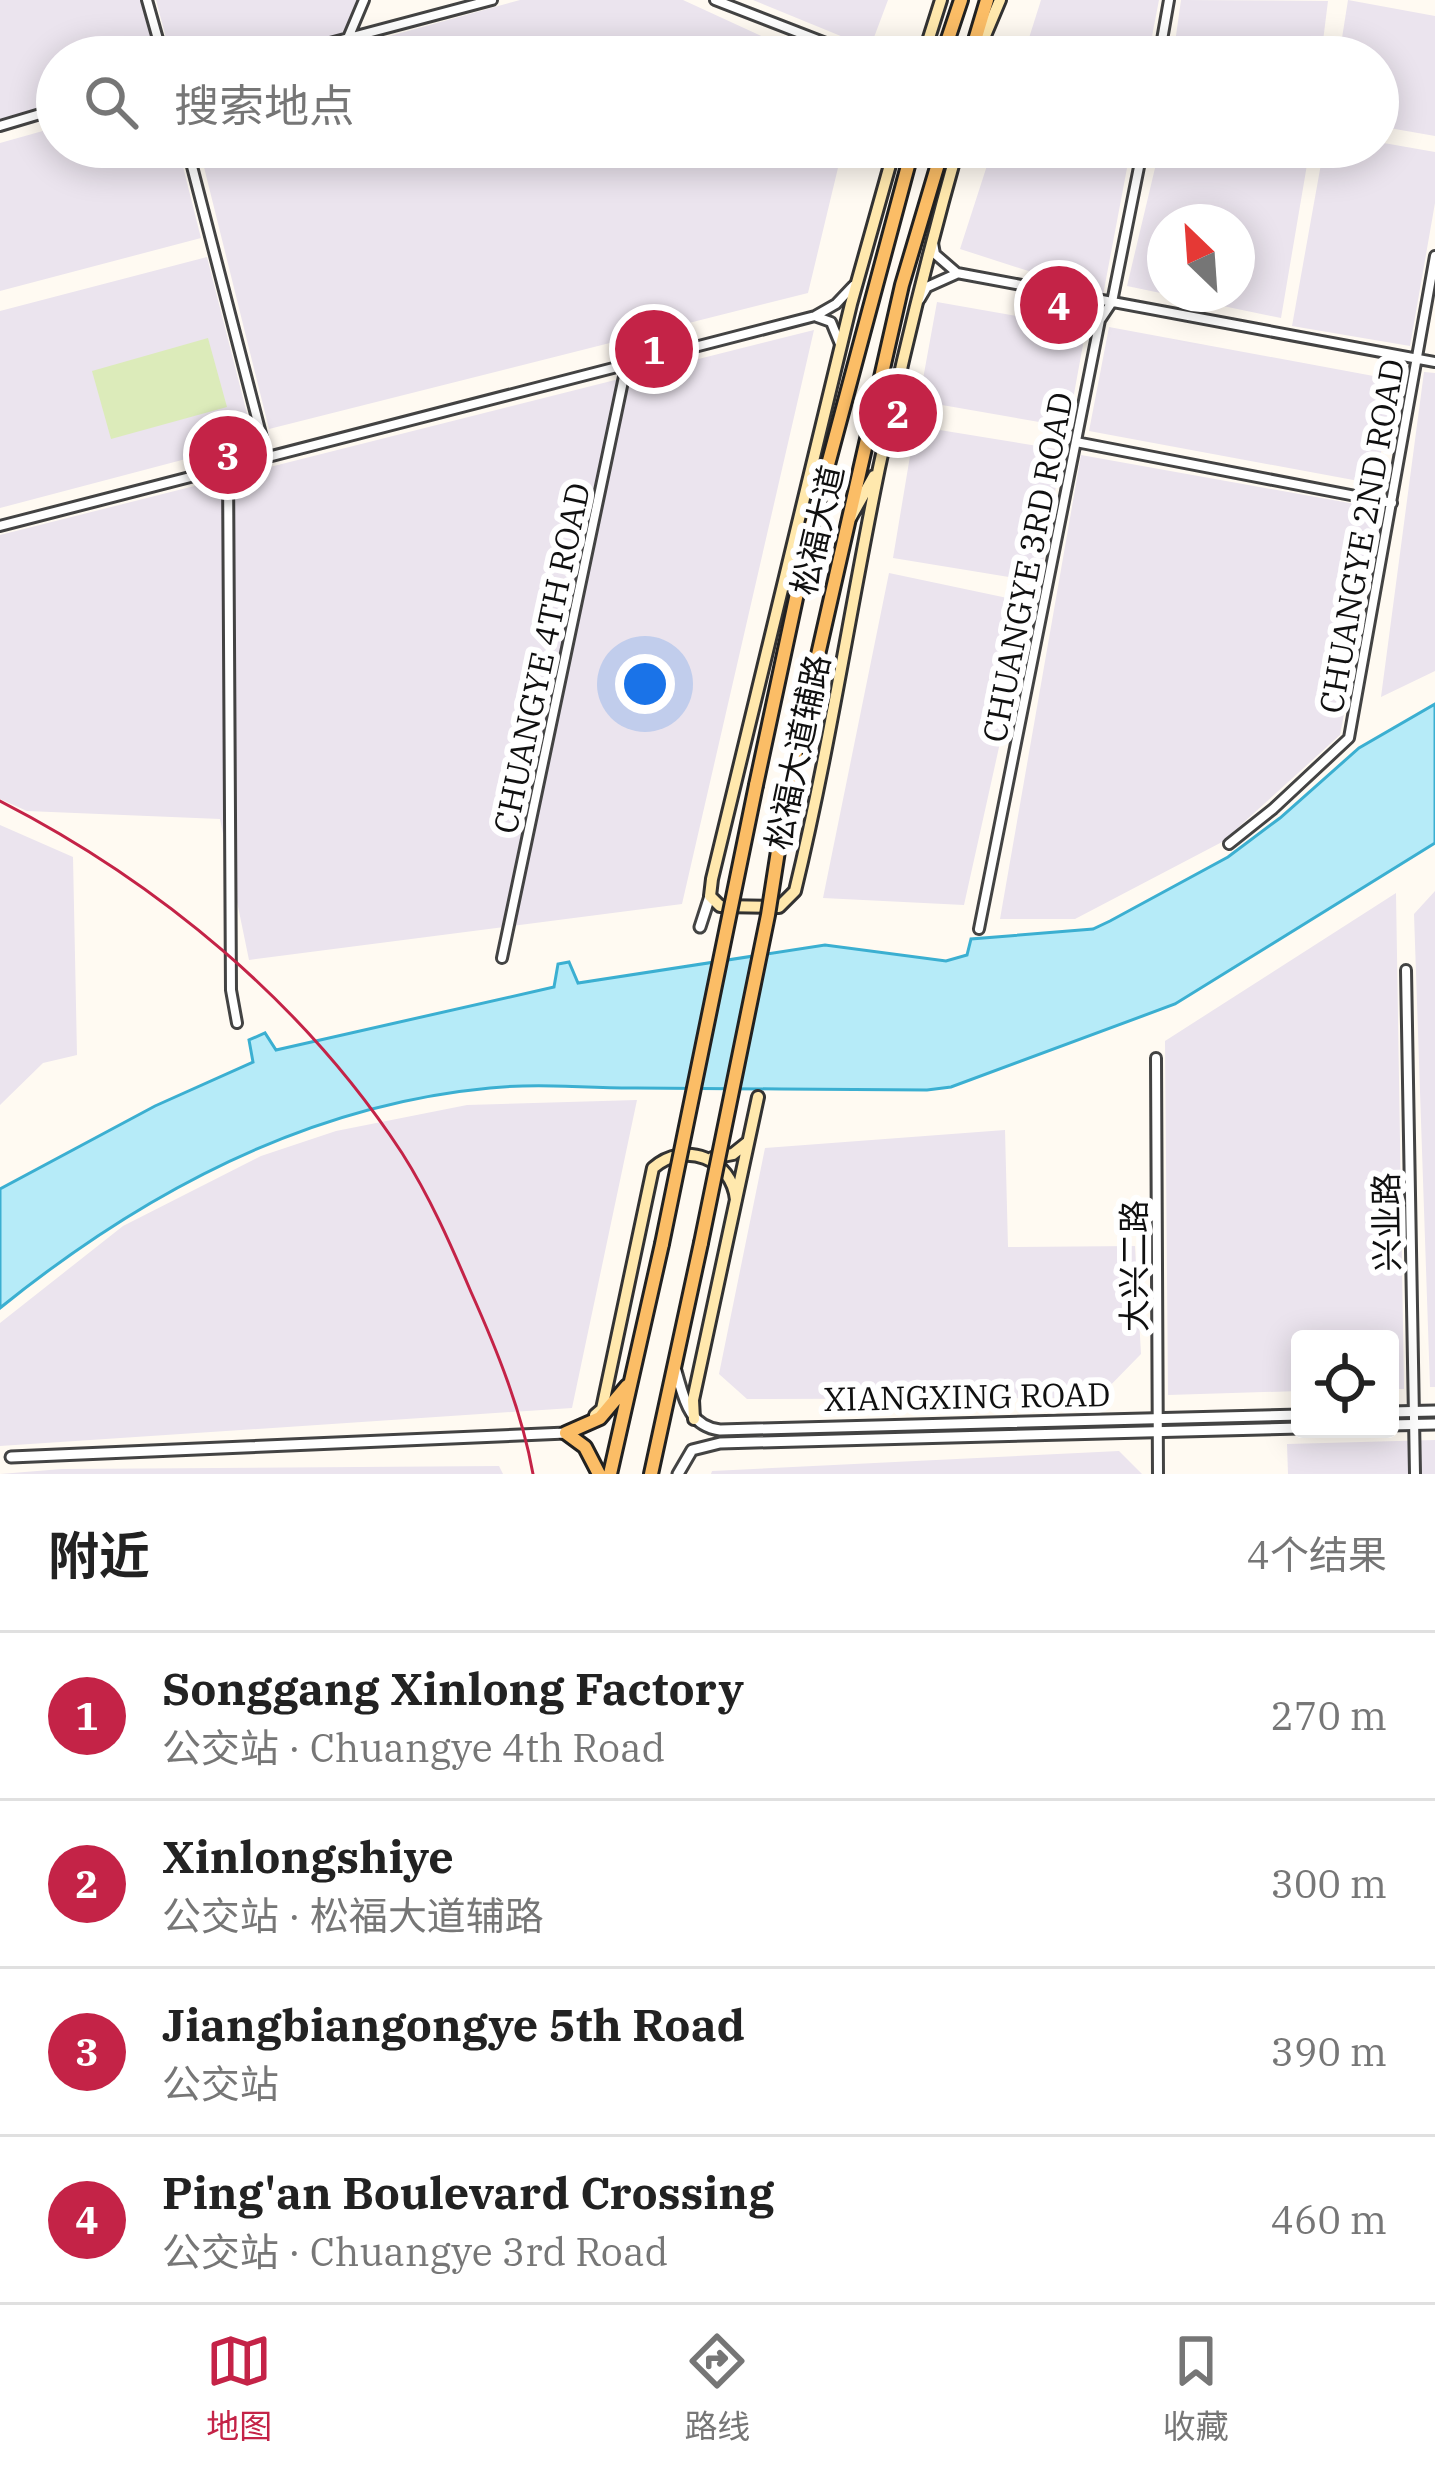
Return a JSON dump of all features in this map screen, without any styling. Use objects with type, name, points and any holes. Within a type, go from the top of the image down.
[{"type":"main road","points":[[929,36],[941,0]]},
{"type":"main road","points":[[949,36],[961,0]]},
{"type":"main road","points":[[981,36],[987,0]]},
{"type":"main road","points":[[986,36],[1001,0]]},
{"type":"main road","name":"松福大道辅路","points":[[889,168],[812,459],[710,896],[719,905],[779,907],[795,892],[880,464],[952,168]]},
{"type":"main road","name":"松福大道","points":[[634,1375],[811,528],[907,168]]},
{"type":"main road","name":"松福大道","points":[[651,1474],[844,531],[902,285],[937,168]]},
{"type":"main road","points":[[811,528],[812,459]]},
{"type":"main road","points":[[844,531],[880,464]]},
{"type":"main road","points":[[694,1419],[693,1400],[758,1097]]},
{"type":"main road","points":[[584,1426],[602,1409],[649,1176],[667,1157],[724,1158],[749,1140]]},
{"type":"main road","points":[[703,1157],[731,1176],[736,1200]]},
{"type":"main road","points":[[566,1433],[600,1418],[634,1375]]},
{"type":"main road","points":[[610,1474],[634,1375]]},
{"type":"main road","points":[[566,1433],[585,1447],[599,1474]]},
{"type":"street","points":[[147,0],[157,36]]},
{"type":"street","points":[[349,36],[364,0]]},
{"type":"street","points":[[361,36],[491,0]]},
{"type":"street","points":[[715,0],[808,36]]},
{"type":"street","points":[[1163,36],[1169,0]]},
{"type":"street","points":[[0,126],[36,115]]},
{"type":"street","points":[[192,168],[267,457]]},
{"type":"street","name":"CHUANGYE 3RD ROAD","points":[[979,929],[1100,320],[1112,302],[1139,168]]},
{"type":"street","points":[[932,240],[935,254],[957,273],[1435,362]]},
{"type":"street","name":"CHUANGYE 2ND ROAD","points":[[1228,844],[1349,738],[1435,256]]},
{"type":"street","points":[[918,301],[928,287],[957,273]]},
{"type":"street","points":[[0,526],[815,316],[836,304],[858,280]]},
{"type":"street","points":[[815,316],[831,322],[841,344]]},
{"type":"street","name":"CHUANGYE 4TH ROAD","points":[[502,958],[626,367]]},
{"type":"street","points":[[1076,442],[1392,503]]},
{"type":"street","points":[[228,467],[231,990],[237,1023]]},
{"type":"street","points":[[700,927],[710,896]]},
{"type":"street","name":"兴业路","points":[[1406,970],[1415,1474]]},
{"type":"street","name":"大兴二路","points":[[1156,1058],[1159,1474]]},
{"type":"street","points":[[674,1367],[694,1419]]},
{"type":"street","points":[[1399,1412],[1435,1411]]},
{"type":"street","name":"XIANGXING ROAD","points":[[694,1419],[720,1430],[1291,1414]]},
{"type":"street","points":[[1399,1425],[1435,1424]]},
{"type":"street","name":"XIANGXING ROAD","points":[[678,1474],[692,1450],[710,1443],[1291,1428]]},
{"type":"street","points":[[11,1457],[566,1433]]},
{"type":"shaded area","points":[[0,0],[140,0],[150,36],[36,36],[36,114],[0,123]]},
{"type":"shaded area","points":[[156,0],[359,0],[345,33],[333,36],[165,36]]},
{"type":"shaded area","points":[[520,0],[683,0],[761,36],[390,36]]},
{"type":"shaded area","points":[[753,0],[888,0],[874,36],[841,36]]},
{"type":"shaded area","points":[[1041,0],[1159,0],[1152,36],[1030,36]]},
{"type":"shaded area","points":[[1181,0],[1328,1],[1324,36],[1176,36]]},
{"type":"shaded area","points":[[1348,0],[1435,16],[1435,136],[1399,130],[1399,36],[1342,36]]},
{"type":"shaded area","points":[[36,133],[36,168],[183,168],[201,238],[0,291],[0,143]]},
{"type":"shaded area","points":[[1399,146],[1435,152],[1435,203],[1410,346],[1292,326],[1320,168],[1399,168]]},
{"type":"shaded area","points":[[204,168],[838,168],[808,293],[269,429]]},
{"type":"shaded area","points":[[986,168],[1127,168],[1103,295],[960,249]]},
{"type":"shaded area","points":[[1155,168],[1306,168],[1281,318],[1252,312],[1255,204],[1147,204],[1147,290],[1127,286]]},
{"type":"shaded area","points":[[207,257],[254,441],[0,508],[0,311]]},
{"type":"shaded area","points":[[937,302],[1086,328],[1068,427],[919,401]]},
{"type":"shaded area","points":[[1109,327],[1395,380],[1375,484],[1089,431]]},
{"type":"shaded area","points":[[814,330],[682,904],[249,960],[220,819],[27,811],[0,799],[0,535]]},
{"type":"shaded area","points":[[1424,372],[1435,373],[1435,671],[1381,697]]},
{"type":"shaded area","points":[[915,426],[1062,450],[1040,582],[893,558]]},
{"type":"shaded area","points":[[1081,455],[1383,509],[1340,735],[1222,842],[1075,919],[1000,919]]},
{"type":"shaded area","points":[[889,573],[1031,603],[964,905],[823,898]]},
{"type":"shaded area","points":[[0,825],[73,857],[77,1055],[43,1063],[0,1105]]},
{"type":"shaded area","points":[[1435,891],[1435,1387],[1430,1387],[1414,914]]},
{"type":"shaded area","points":[[1396,893],[1404,1389],[1399,1389],[1399,1330],[1291,1330],[1291,1391],[1168,1395],[1165,1041]]},
{"type":"shaded area","points":[[637,1100],[572,1408],[0,1446],[0,1323],[123,1226],[261,1156],[336,1131],[467,1105]]},
{"type":"shaded area","points":[[1005,1130],[1008,1247],[1135,1246],[1141,1354],[1098,1398],[747,1399],[719,1374],[765,1148]]},
{"type":"shaded area","points":[[1435,1440],[1435,1474],[1288,1474],[1287,1444]]},
{"type":"shaded area","points":[[1119,1451],[1142,1474],[711,1474],[712,1471]]},
{"type":"shaded area","points":[[499,1466],[503,1474],[0,1474],[62,1469]]},
{"type":"green space","points":[[208,338],[227,407],[111,439],[92,371]]},
{"type":"water","points":[[1435,704],[1435,843],[1175,1004],[951,1087],[508,1087],[422,1098],[356,1114],[292,1135],[169,1193],[110,1228],[0,1308],[0,1189],[155,1106],[253,1062],[249,1040],[265,1033],[276,1050],[554,987],[558,964],[569,962],[578,983],[825,945],[946,961],[967,955],[971,939],[1093,929],[1228,857],[1359,748]]},
{"type":"railway","points":[[0,801],[116,869],[224,951],[320,1046],[363,1098],[402,1153],[448,1239],[508,1382],[533,1474]]},
{"type":"place","name":"Ping'an Boulevard Crossing","points":[[1059,305]]},
{"type":"place","name":"Songgang Xinlong Factory","points":[[654,349]]},
{"type":"place","name":"Xinlongshiye","points":[[898,413]]},
{"type":"place","name":"Jiangbiangongye 5th Road","points":[[228,455]]}]
